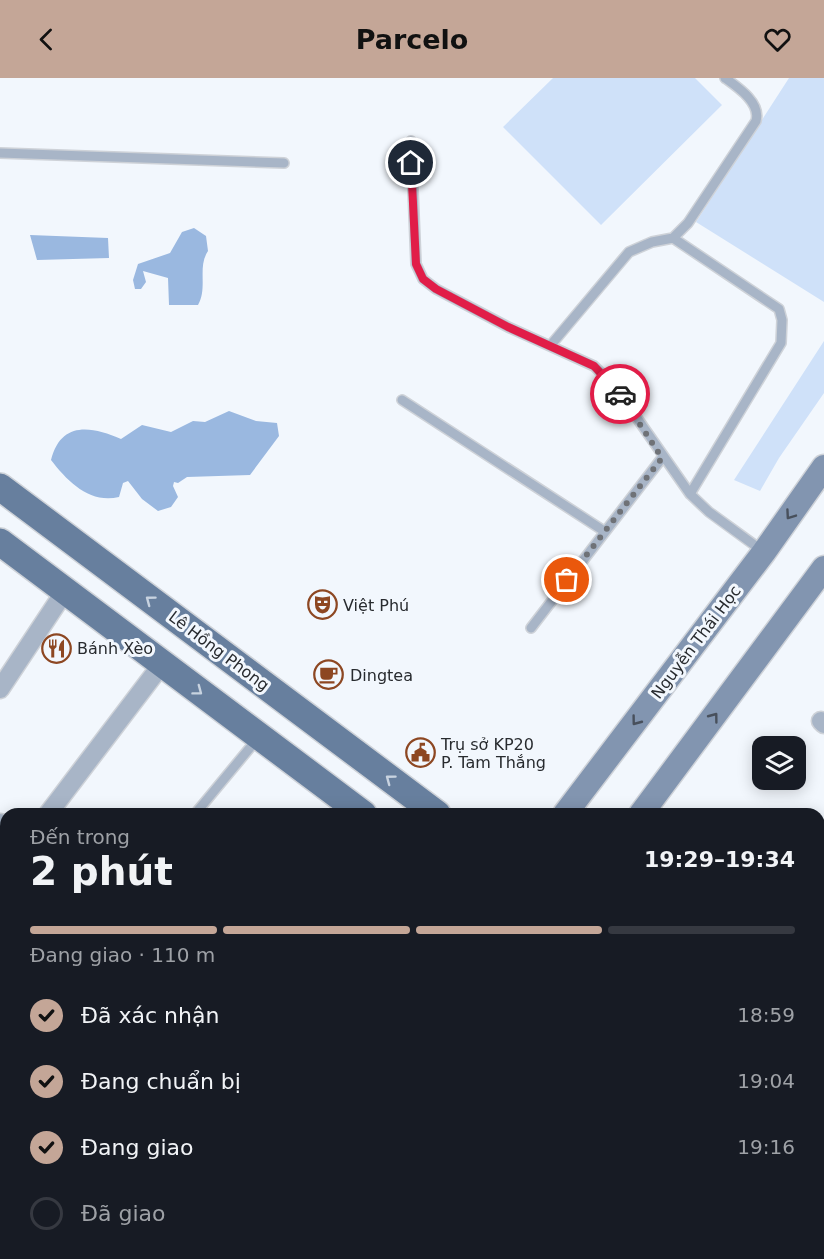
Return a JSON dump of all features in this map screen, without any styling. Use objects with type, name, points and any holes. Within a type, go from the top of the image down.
[{"type":"main road","name":"Nguyễn Thái Học","points":[[570,808],[764,552],[824,467]]},
{"type":"main road","name":"Lê Hồng Phong","points":[[0,488],[429,808]]},
{"type":"main road","points":[[0,542],[355,808]]},
{"type":"main road","points":[[645,808],[824,568]]},
{"type":"main road","points":[[74,598],[109,569]]},
{"type":"street","points":[[0,689],[74,598]]},
{"type":"street","points":[[53,808],[162,664]]},
{"type":"lane","points":[[550,346],[629,252],[652,242],[673,238],[688,224],[757,117],[754,104],[725,78]]},
{"type":"lane","points":[[411,141],[416,264],[423,279],[436,289],[594,366],[614,385],[662,458],[690,494],[708,512],[764,552]]},
{"type":"lane","points":[[0,153],[284,163]]},
{"type":"lane","points":[[673,238],[779,309],[782,320],[781,343],[690,494]]},
{"type":"lane","points":[[402,400],[604,531]]},
{"type":"lane","points":[[531,628],[662,458]]},
{"type":"lane","points":[[200,808],[259,736]]},
{"type":"shaded area","points":[[553,78],[695,78],[722,105],[601,225],[503,127]]},
{"type":"shaded area","points":[[789,78],[824,78],[824,302],[696,222]]},
{"type":"shaded area","points":[[194,228],[206,236],[208,251],[203,264],[202,292],[198,305],[169,305],[168,278],[143,271],[146,282],[141,289],[135,289],[133,280],[138,264],[170,253],[182,232]]},
{"type":"shaded area","points":[[30,235],[108,238],[109,258],[37,260]]},
{"type":"shaded area","points":[[824,341],[824,393],[779,458],[760,491],[734,480]]},
{"type":"shaded area","points":[[229,411],[256,421],[277,423],[279,436],[250,475],[187,477],[178,483],[174,482],[173,486],[178,497],[171,507],[158,511],[142,499],[128,481],[123,483],[119,497],[108,498],[89,494],[72,483],[51,460],[62,438],[78,430],[99,431],[121,439],[142,425],[171,432],[193,421],[205,422]]},
{"type":"way so far","points":[[567,580],[662,458],[620,394]]},
{"type":"place","name":"Việt Phú","points":[[322,605]]},
{"type":"place","name":"Bánh Xèo","points":[[56,648]]},
{"type":"place","name":"Dingtea","points":[[329,675]]},
{"type":"place","name":"Trụ sở KP20 P. Tam Thắng","points":[[420,753]]},
{"type":"route","points":[[411,163],[416,264],[423,279],[436,289],[508,327],[594,366],[620,394]]}]
